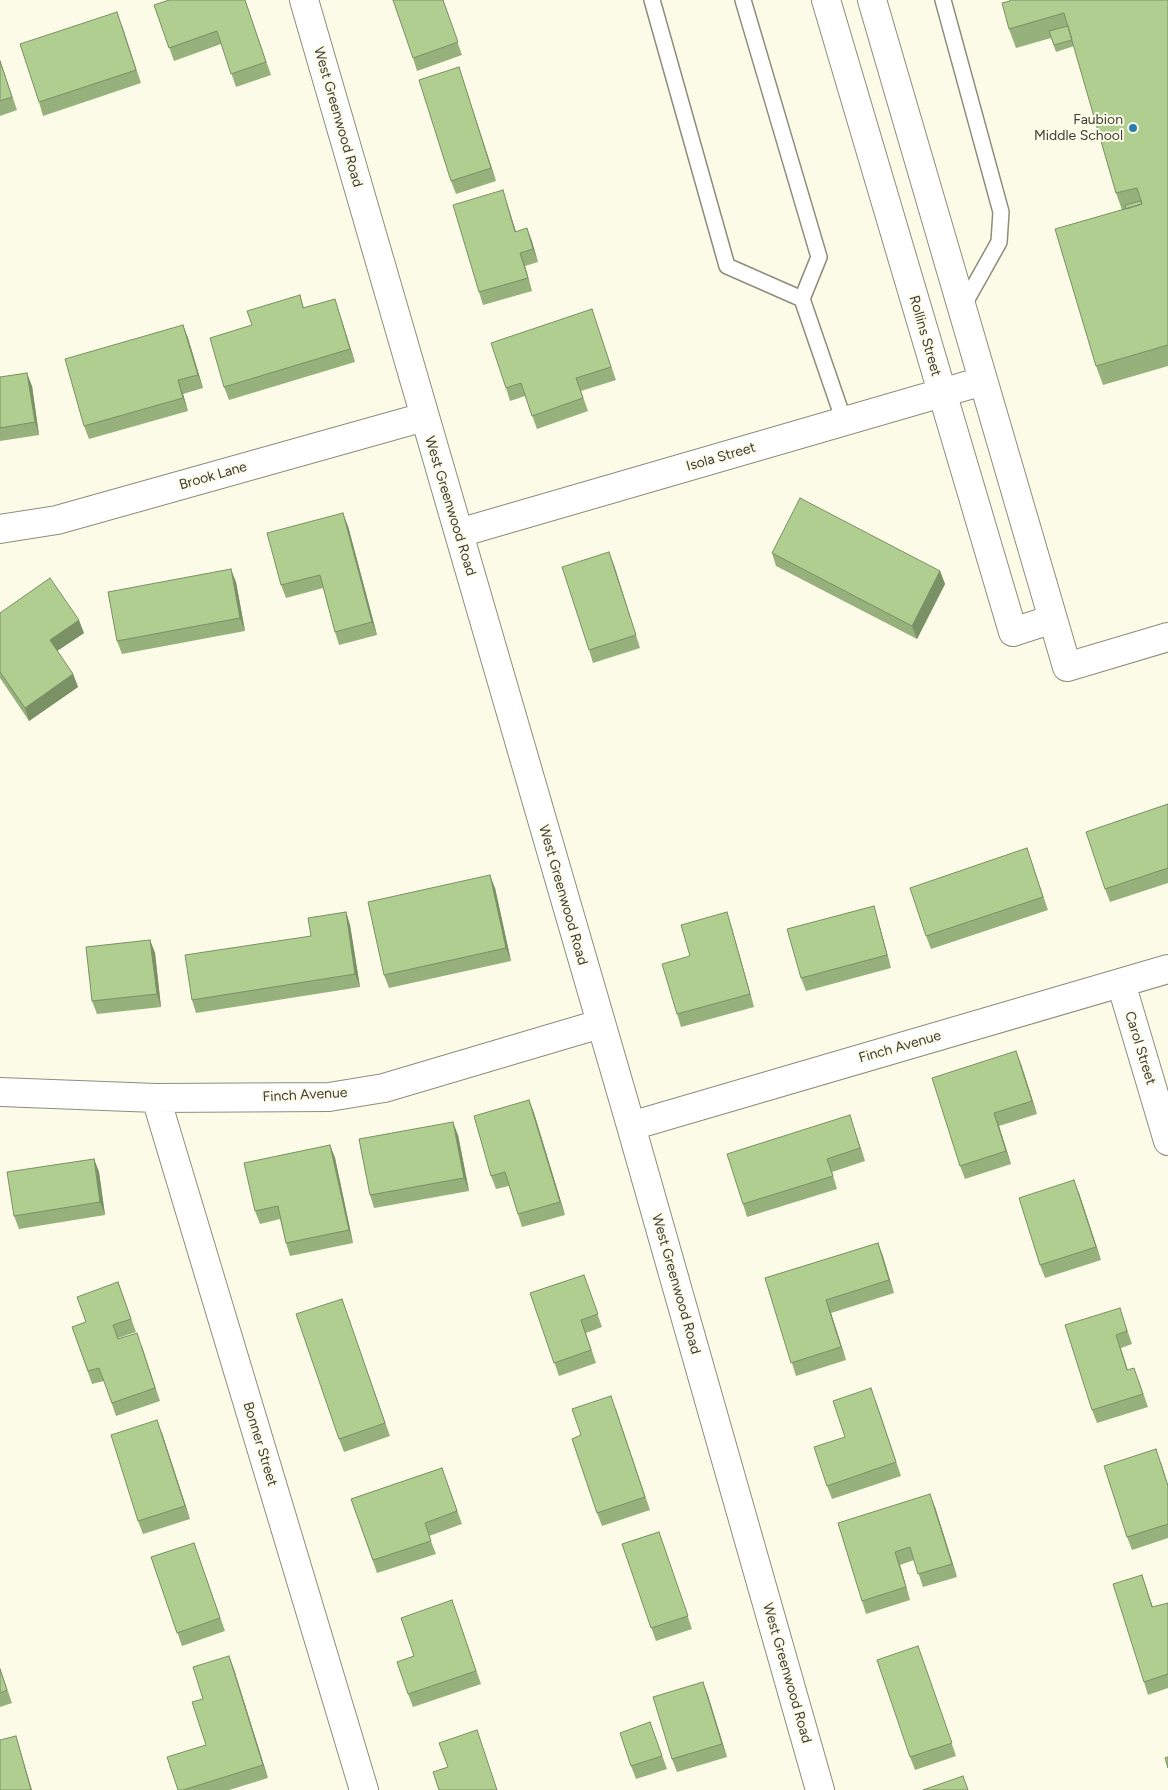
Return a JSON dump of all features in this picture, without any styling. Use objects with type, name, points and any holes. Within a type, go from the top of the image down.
[{"type":"street","name":"West Greenwood Road","points":[[304,0],[631,1126],[820,1790]]},
{"type":"street","name":"Rollins Street","points":[[826,0],[1013,632],[1053,620]]},
{"type":"street","points":[[872,0],[1067,667],[1168,637]]},
{"type":"street","name":"Isola Street","points":[[459,533],[983,381]]},
{"type":"street","name":"Brook Lane","points":[[0,529],[56,520],[424,417]]},
{"type":"street","name":"Finch Avenue","points":[[631,1126],[1168,969]]},
{"type":"street","name":"Carol Street","points":[[1121,983],[1168,1141]]},
{"type":"street","name":"Finch Avenue","points":[[0,1092],[156,1098],[329,1097],[384,1088],[600,1024]]},
{"type":"street","name":"Bonner Street","points":[[156,1098],[364,1790]]},
{"type":"lane","points":[[652,0],[727,266],[802,299]]},
{"type":"lane","points":[[743,0],[819,257],[802,299],[844,421]]},
{"type":"lane","points":[[942,0],[1001,212],[999,242],[962,308]]},
{"type":"building","points":[[169,0],[245,0],[266,62],[231,74],[217,31],[169,48],[154,5]]},
{"type":"building","points":[[393,0],[443,0],[458,42],[413,58]]},
{"type":"building","name":"Faubion Middle School","points":[[1010,0],[1168,0],[1168,345],[1096,366],[1055,229],[1142,204],[1137,188],[1116,193],[1064,13],[1009,29],[1002,3]]},
{"type":"building","points":[[117,12],[136,70],[39,102],[20,44]]},
{"type":"building","points":[[1068,26],[1072,40],[1054,45],[1049,31]]},
{"type":"building","points":[[0,61],[12,97],[0,101]]},
{"type":"building","points":[[459,67],[491,168],[451,181],[419,80]]},
{"type":"building","points":[[503,190],[515,232],[527,228],[533,249],[520,253],[528,278],[479,292],[453,205]]},
{"type":"building","points":[[1141,201],[1142,204],[1126,209],[1125,205]]},
{"type":"building","points":[[300,295],[303,308],[335,299],[350,349],[224,387],[210,338],[252,325],[247,311]]},
{"type":"building","points":[[592,309],[611,367],[576,378],[583,398],[532,416],[521,383],[506,388],[491,343]]},
{"type":"building","points":[[183,325],[198,375],[178,380],[183,398],[84,426],[65,359]]},
{"type":"building","points":[[27,373],[35,422],[0,428],[0,377]]},
{"type":"building","points":[[800,498],[940,571],[912,626],[772,553]]},
{"type":"building","points":[[343,513],[372,622],[335,632],[320,575],[281,585],[267,533]]},
{"type":"building","points":[[609,552],[636,635],[589,650],[562,567]]},
{"type":"building","points":[[231,569],[240,618],[117,641],[108,592]]},
{"type":"building","points":[[50,578],[79,620],[50,640],[73,674],[25,708],[0,672],[0,613]]},
{"type":"building","points":[[1168,804],[1168,868],[1105,889],[1086,832]]},
{"type":"building","points":[[1027,848],[1043,897],[926,936],[910,888]]},
{"type":"building","points":[[490,875],[506,948],[384,975],[368,902]]},
{"type":"building","points":[[874,906],[887,955],[801,978],[787,929]]},
{"type":"building","points":[[346,912],[355,974],[192,1000],[185,955],[311,936],[308,918]]},
{"type":"building","points":[[727,912],[750,994],[677,1014],[662,964],[690,956],[681,925]]},
{"type":"building","points":[[150,940],[157,994],[92,1001],[86,947]]},
{"type":"building","points":[[1016,1051],[1032,1101],[994,1113],[1006,1151],[960,1166],[932,1078]]},
{"type":"building","points":[[529,1100],[560,1202],[518,1214],[505,1172],[491,1176],[474,1116]]},
{"type":"building","points":[[850,1115],[860,1148],[827,1159],[833,1176],[743,1204],[727,1154]]},
{"type":"building","points":[[453,1122],[464,1178],[370,1195],[359,1139]]},
{"type":"building","points":[[330,1145],[349,1230],[286,1243],[278,1206],[255,1211],[244,1163]]},
{"type":"building","points":[[94,1159],[100,1202],[14,1216],[7,1172]]},
{"type":"building","points":[[1074,1180],[1096,1247],[1040,1265],[1019,1198]]},
{"type":"building","points":[[878,1243],[889,1280],[826,1300],[841,1347],[791,1363],[765,1278]]},
{"type":"building","points":[[584,1275],[598,1314],[581,1320],[591,1350],[554,1363],[530,1293]]},
{"type":"building","points":[[118,1282],[131,1319],[113,1325],[118,1339],[137,1333],[155,1388],[112,1403],[99,1368],[88,1371],[72,1327],[86,1322],[77,1297]]},
{"type":"building","points":[[342,1299],[385,1423],[339,1439],[296,1314]]},
{"type":"building","points":[[1120,1308],[1127,1331],[1116,1335],[1127,1370],[1134,1368],[1143,1394],[1092,1410],[1065,1325]]},
{"type":"building","points":[[871,1388],[896,1462],[827,1486],[814,1447],[845,1437],[833,1401]]},
{"type":"building","points":[[611,1396],[645,1497],[597,1513],[572,1439],[581,1435],[572,1409]]},
{"type":"building","points":[[157,1420],[185,1506],[138,1521],[111,1435]]},
{"type":"building","points":[[1156,1449],[1168,1486],[1168,1524],[1127,1537],[1104,1466]]},
{"type":"building","points":[[442,1468],[457,1511],[425,1523],[431,1541],[373,1560],[351,1499]]},
{"type":"building","points":[[930,1494],[952,1564],[918,1574],[910,1547],[895,1552],[906,1587],[862,1601],[838,1523]]},
{"type":"building","points":[[659,1532],[688,1616],[651,1628],[622,1544]]},
{"type":"building","points":[[194,1543],[220,1618],[177,1633],[151,1557]]},
{"type":"building","points":[[1142,1575],[1152,1607],[1168,1603],[1168,1674],[1144,1682],[1113,1584]]},
{"type":"building","points":[[452,1600],[476,1671],[408,1694],[397,1662],[414,1656],[401,1618]]},
{"type":"building","points":[[918,1646],[952,1743],[910,1757],[877,1660]]},
{"type":"building","points":[[229,1656],[263,1765],[178,1790],[167,1757],[206,1745],[192,1702],[203,1699],[193,1667]]},
{"type":"building","points":[[0,1669],[7,1690],[0,1693]]},
{"type":"building","points":[[703,1682],[722,1744],[672,1759],[653,1697]]},
{"type":"building","points":[[650,1722],[662,1756],[631,1766],[620,1733]]},
{"type":"building","points":[[477,1730],[497,1790],[439,1790],[433,1772],[448,1767],[439,1743]]},
{"type":"building","points":[[16,1736],[31,1790],[0,1790],[0,1740]]},
{"type":"building","points":[[1168,1757],[1168,1768],[1165,1758]]},
{"type":"building","points":[[963,1776],[968,1790],[923,1790]]},
{"type":"place","name":"Faubion Middle School","points":[[1133,128]]}]
